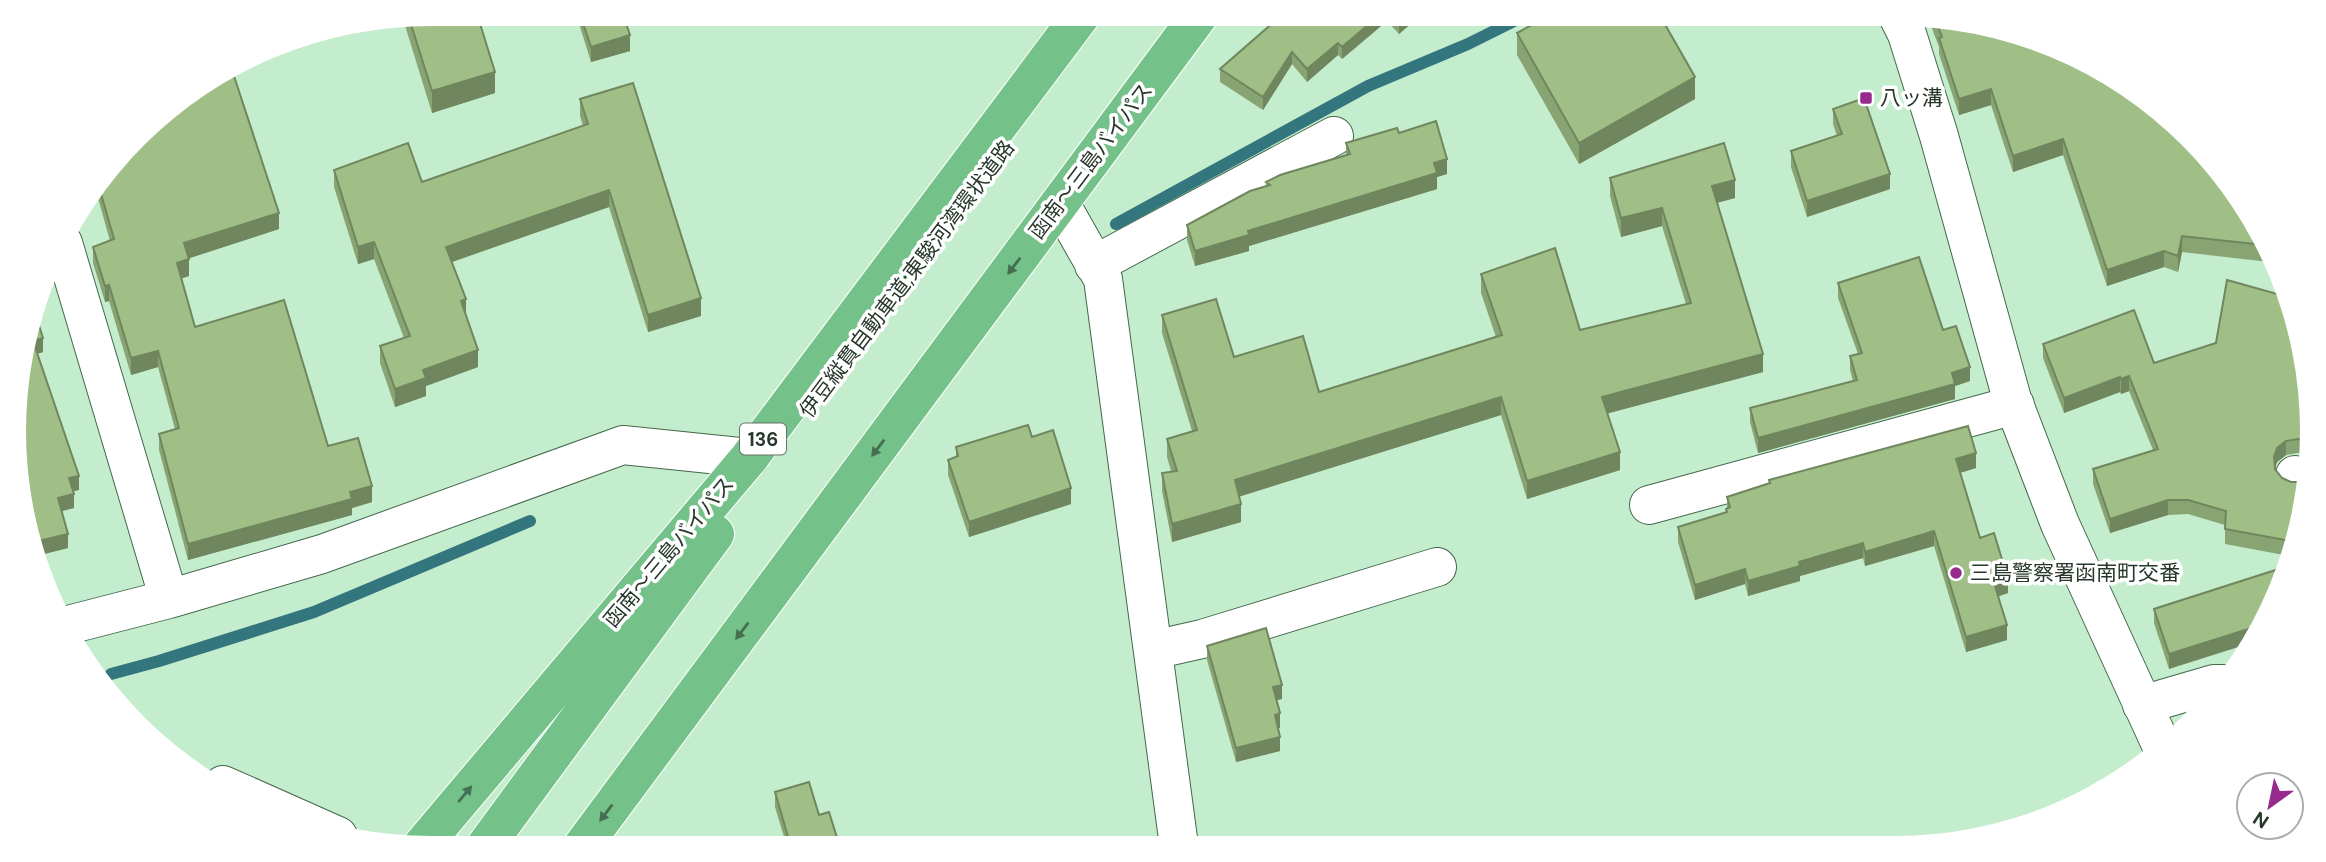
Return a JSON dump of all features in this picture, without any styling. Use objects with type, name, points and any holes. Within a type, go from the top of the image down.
[{"type":"highway","name":"函南～三島バイパス","points":[[430,836],[748,458],[1074,26]]},
{"type":"highway","name":"伊豆縦貫自動車道;東駿河湾環状道路","points":[[493,836],[746,493],[1097,26]]},
{"type":"highway","name":"函南～三島バイパス","points":[[590,836],[1191,26]]},
{"type":"street","points":[[1903,26],[1939,136],[2015,405],[2060,524],[2158,738]]},
{"type":"street","points":[[1094,265],[1334,136]]},
{"type":"street","points":[[1060,203],[1102,279],[1178,836]]},
{"type":"street","points":[[67,255],[169,599]]},
{"type":"street","points":[[1649,505],[2015,405]]},
{"type":"street","points":[[75,623],[322,554],[623,445],[748,458]]},
{"type":"street","points":[[1153,650],[1202,639],[1437,567]]},
{"type":"street","points":[[2142,705],[2209,685]]},
{"type":"building","points":[[481,26],[495,72],[432,91],[412,27]]},
{"type":"building","points":[[584,26],[627,26],[630,35],[591,47]]},
{"type":"building","points":[[1269,26],[1367,26],[1342,47],[1338,43],[1307,69],[1292,52],[1263,97],[1220,69]]},
{"type":"building","points":[[1530,26],[1666,26],[1695,77],[1579,143],[1517,33]]},
{"type":"building","points":[[1939,29],[1974,34],[2025,48],[2074,68],[2120,94],[2162,127],[2199,164],[2232,206],[2254,244],[2182,236],[2178,256],[2164,251],[2107,270],[2063,139],[2013,156],[1991,89],[1959,99],[1939,38],[1942,37]]},
{"type":"building","points":[[234,77],[279,213],[184,243],[189,259],[177,263],[195,327],[284,300],[328,446],[358,438],[372,486],[350,492],[352,499],[188,544],[159,434],[179,428],[158,351],[131,358],[109,285],[105,286],[93,247],[114,239],[102,196],[127,164],[164,127],[206,94]]},
{"type":"building","points":[[633,83],[701,298],[648,315],[609,190],[446,247],[466,299],[461,301],[478,350],[423,370],[426,378],[395,389],[380,346],[410,336],[374,242],[358,247],[334,170],[408,143],[422,182],[588,124],[580,99]]},
{"type":"building","points":[[1864,98],[1890,174],[1807,201],[1791,151],[1842,134],[1833,109]]},
{"type":"building","points":[[1436,121],[1447,159],[1434,163],[1437,173],[1248,231],[1249,235],[1195,251],[1187,225],[1250,191],[1270,185],[1266,182],[1280,175],[1350,154],[1346,143],[1397,128],[1399,133]]},
{"type":"building","points":[[1724,143],[1735,180],[1712,186],[1763,354],[1602,397],[1620,452],[1527,481],[1501,397],[1235,480],[1241,504],[1172,524],[1162,473],[1177,471],[1167,439],[1197,430],[1162,315],[1216,299],[1234,357],[1303,336],[1319,392],[1502,335],[1481,274],[1555,248],[1580,330],[1691,303],[1662,208],[1621,218],[1610,178]]},
{"type":"building","points":[[1919,257],[1943,330],[1956,326],[1970,367],[1952,373],[1955,384],[1758,438],[1750,408],[1857,380],[1850,356],[1862,353],[1838,283]]},
{"type":"building","points":[[2227,280],[2275,293],[2292,352],[2300,431],[2300,440],[2286,441],[2277,448],[2274,457],[2275,469],[2282,478],[2296,482],[2285,540],[2225,529],[2226,511],[2188,500],[2168,500],[2110,519],[2093,469],[2158,449],[2129,376],[2064,398],[2043,344],[2134,310],[2154,363],[2216,343]]},
{"type":"building","points":[[40,327],[43,338],[37,340]]},
{"type":"building","points":[[35,347],[79,476],[69,478],[74,494],[58,498],[68,534],[41,540],[34,510],[26,431]]},
{"type":"building","points":[[1028,425],[1032,437],[1053,430],[1071,488],[969,522],[948,460],[958,456],[956,447]]},
{"type":"building","points":[[1968,426],[1976,453],[1956,459],[1980,538],[1994,533],[2008,579],[1994,583],[2007,625],[1966,637],[1934,531],[1865,552],[1863,543],[1748,581],[1745,569],[1695,585],[1678,527],[1727,512],[1726,509],[1730,507],[1727,497],[1770,483],[1769,480]]},
{"type":"building","points":[[2275,570],[2248,629],[2169,654],[2154,609]]},
{"type":"building","points":[[1266,628],[1282,685],[1273,687],[1280,713],[1275,715],[1280,737],[1236,748],[1207,646]]},
{"type":"building","points":[[809,782],[819,815],[829,812],[837,836],[788,836],[775,792]]},
{"type":"waterway","points":[[1116,224],[1368,86],[1504,26]]},
{"type":"waterway","points":[[111,674],[314,612],[530,521]]},
{"type":"place","name":"八ッ溝","points":[[1866,98]]},
{"type":"place","name":"三島警察署函南町交番","points":[[1956,573]]}]
